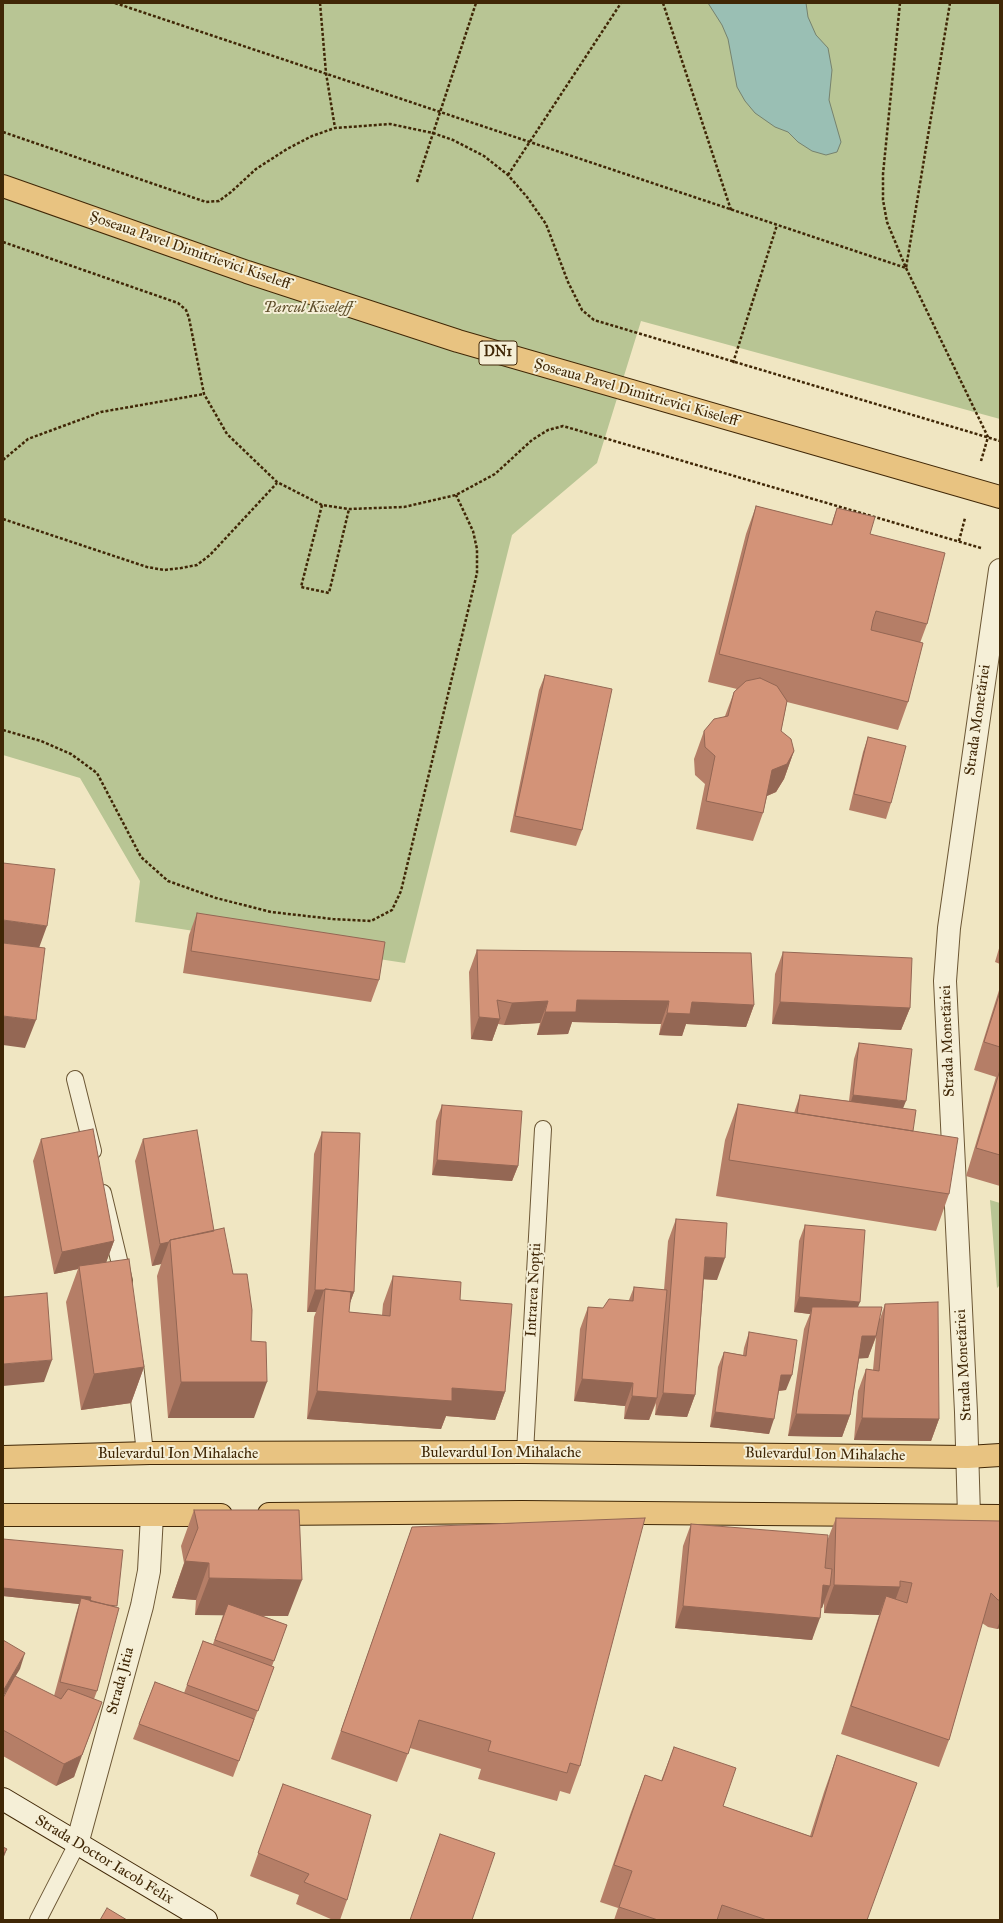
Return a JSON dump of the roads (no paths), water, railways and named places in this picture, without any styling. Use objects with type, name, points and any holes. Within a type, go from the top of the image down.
[{"type":"main road","name":"Șoseaua Pavel Dimitrievici Kiseleff","points":[[3,186],[239,269],[458,341],[1000,497]]},
{"type":"main road","name":"Bulevardul Ion Mihalache","points":[[3,1456],[145,1453],[525,1452],[968,1457],[1000,1456]]},
{"type":"main road","points":[[3,1515],[246,1515],[522,1512],[1000,1516]]},
{"type":"street","name":"Strada Monetăriei","points":[[969,1516],[968,1457],[945,981],[949,928],[1000,570]]},
{"type":"street","name":"Strada Jitia","points":[[77,1844],[142,1606],[149,1571],[152,1515]]},
{"type":"street","name":"Strada Doctor Iacob Felix","points":[[3,1799],[206,1920]]},
{"type":"lane","points":[[75,1079],[122,1270],[126,1293]]},
{"type":"lane","name":"Intrarea Nopții","points":[[525,1452],[543,1129]]},
{"type":"lane","points":[[133,1348],[145,1453]]},
{"type":"lane","points":[[38,1920],[77,1844]]},
{"type":"water","points":[[708,3],[806,3],[808,17],[816,35],[828,48],[832,70],[829,100],[841,142],[837,152],[826,155],[812,151],[798,142],[788,132],[775,127],[755,113],[745,101],[737,87],[728,39],[722,25]]},
{"type":"park label","name":"Parcul Kiseleff","points":[[308,308]]}]
